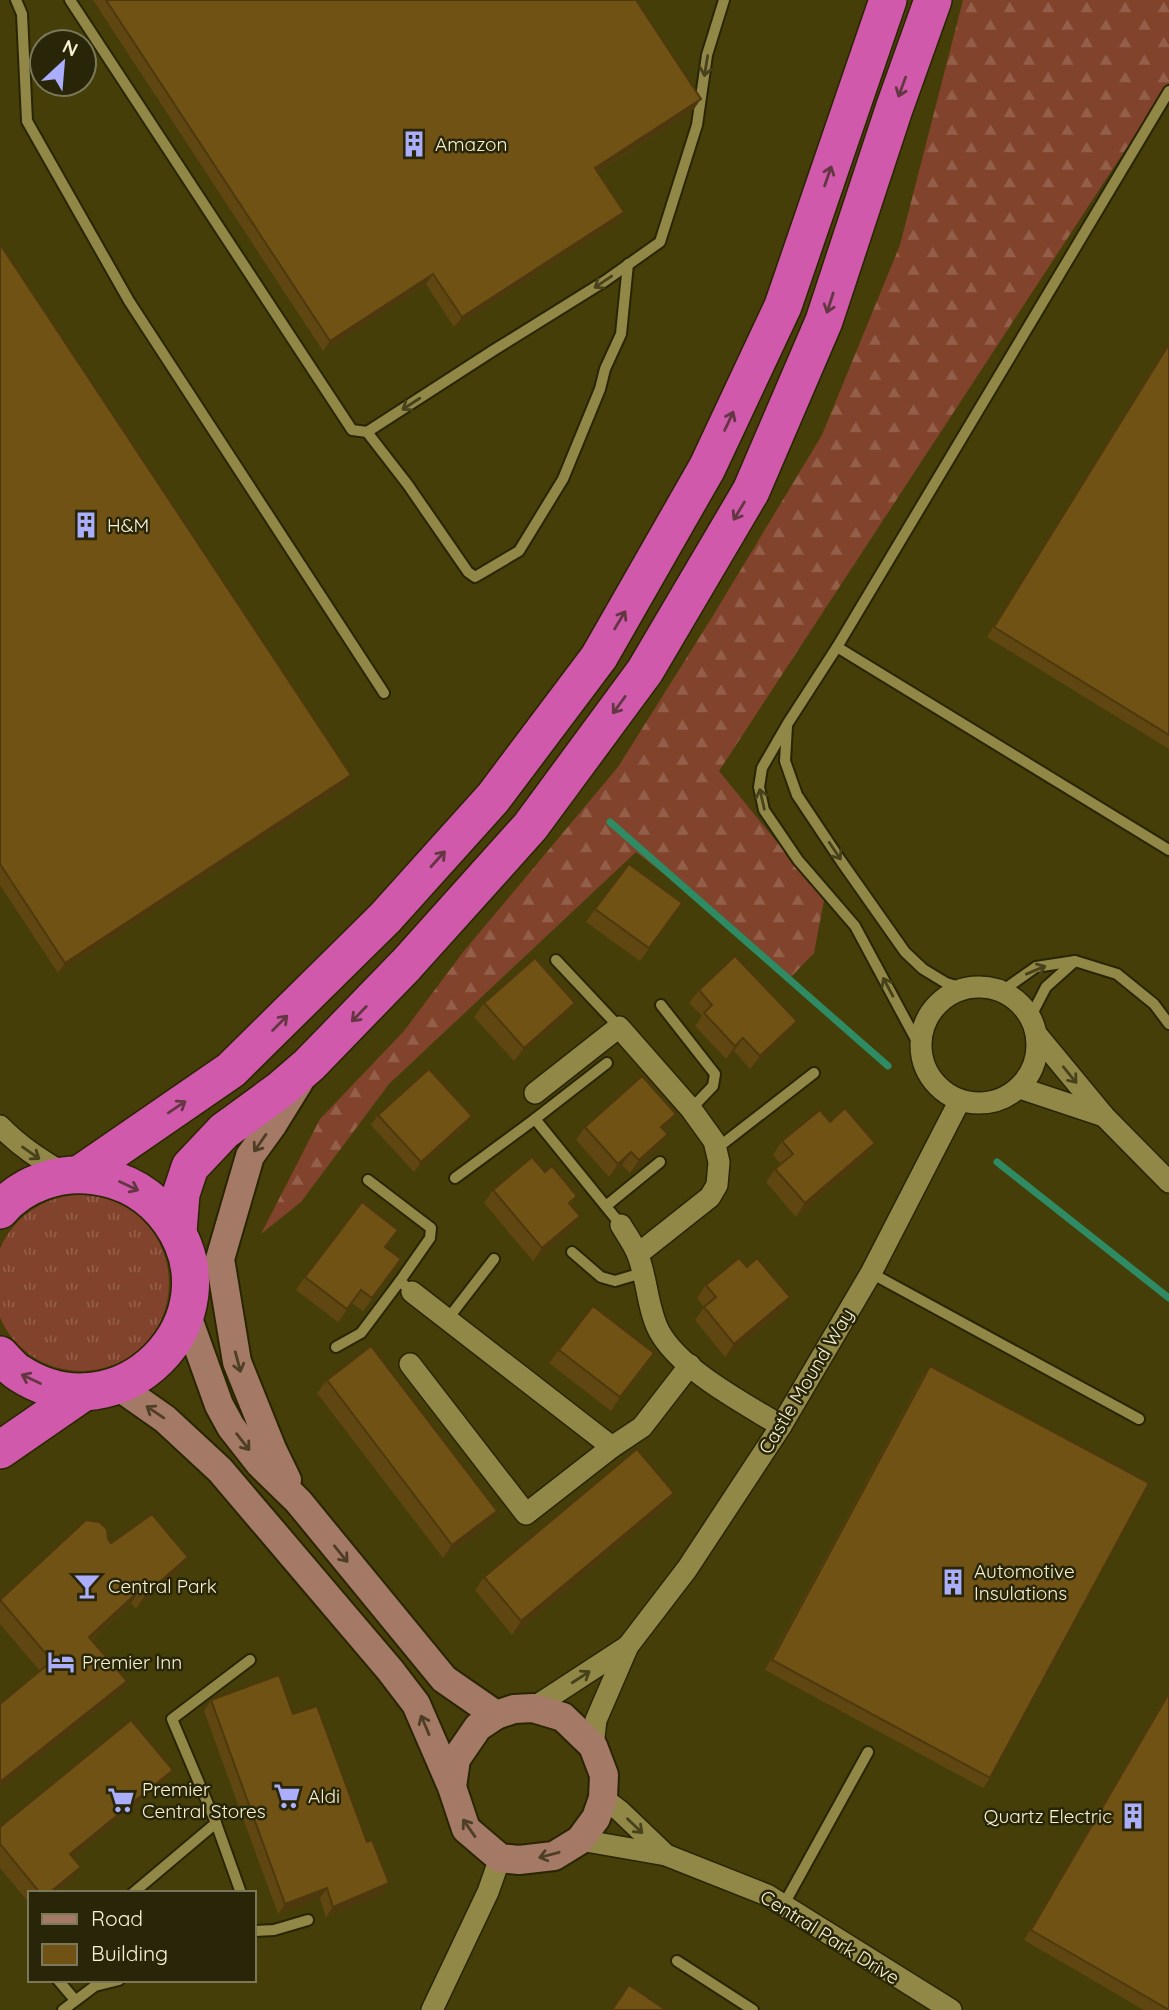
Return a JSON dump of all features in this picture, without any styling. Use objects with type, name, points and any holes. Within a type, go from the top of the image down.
[{"type":"highway","points":[[178,1232],[181,1194],[190,1167],[224,1131],[309,1065],[406,965],[530,827],[645,671],[751,491],[824,321],[895,44],[888,0]]},
{"type":"highway","points":[[0,1210],[8,1201],[35,1184],[73,1174],[232,1070],[376,928],[493,798],[599,656],[707,468],[783,306],[895,44],[933,0]]},
{"type":"highway","points":[[0,1450],[101,1389],[148,1370],[172,1344],[187,1312],[190,1285],[187,1258],[178,1232],[161,1208],[137,1189],[110,1178],[73,1174]]},
{"type":"highway","points":[[0,1355],[19,1373],[50,1388],[101,1389]]},
{"type":"street","points":[[1034,1026],[1038,1054],[1035,1063],[1020,1088],[1010,1096],[985,1104],[960,1100],[944,1092],[932,1080],[923,1064],[920,1047],[923,1027],[932,1010],[946,997],[964,988],[983,986],[1002,991],[1019,1001],[1034,1026],[1104,1116],[1169,1182]]},
{"type":"street","points":[[535,1093],[619,1027],[691,1109],[714,1141],[719,1162],[717,1185],[709,1197],[640,1263]]},
{"type":"street","points":[[298,1502],[272,1449],[237,1362],[220,1259],[250,1156],[309,1065]]},
{"type":"street","points":[[1020,1088],[1104,1116]]},
{"type":"street","name":"Castle Mound Way","points":[[593,1746],[596,1720],[628,1646],[687,1569],[781,1426],[871,1273],[960,1100]]},
{"type":"street","points":[[0,1126],[32,1154],[73,1174]]},
{"type":"street","points":[[621,1225],[640,1263],[659,1330],[678,1357],[781,1426]]},
{"type":"street","points":[[406,1287],[612,1447]]},
{"type":"street","points":[[187,1312],[219,1405],[231,1427],[260,1464],[298,1502],[444,1679],[496,1715]]},
{"type":"street","points":[[410,1364],[526,1514],[642,1427],[690,1365]]},
{"type":"street","points":[[101,1389],[165,1419],[220,1470],[416,1704],[452,1787],[466,1829],[500,1858],[519,1860],[554,1856],[580,1840],[596,1818],[603,1798],[604,1775],[593,1746],[562,1717],[533,1708],[514,1709],[496,1715],[478,1727],[456,1759],[452,1787]]},
{"type":"street","name":"Castle Mound Way","points":[[533,1708],[628,1646]]},
{"type":"street","name":"Central Park Drive","points":[[603,1798],[666,1856]]},
{"type":"street","name":"Central Park Drive","points":[[580,1840],[666,1856],[767,1895],[950,2010]]},
{"type":"street","points":[[432,2010],[488,1892],[500,1858]]},
{"type":"lane","points":[[16,0],[22,14],[27,121],[129,301],[384,693]]},
{"type":"lane","points":[[70,0],[352,430],[367,432],[605,281],[660,242],[696,125],[707,55],[724,0]]},
{"type":"lane","points":[[920,1047],[855,926],[798,860],[764,810],[759,787],[762,768],[1169,91]]},
{"type":"lane","points":[[367,432],[408,485],[468,572],[475,577],[519,551],[563,480],[621,334],[628,264]]},
{"type":"lane","points":[[837,647],[1169,850]]},
{"type":"lane","points":[[788,723],[785,761],[797,795],[905,952],[923,969],[946,983],[964,988]]},
{"type":"lane","points":[[556,960],[619,1027]]},
{"type":"lane","points":[[1002,991],[1036,967],[1075,961],[1117,974],[1154,1004],[1169,1024]]},
{"type":"lane","points":[[1034,1026],[1046,987],[1075,961]]},
{"type":"lane","points":[[661,1005],[715,1074],[713,1086],[691,1109]]},
{"type":"lane","points":[[455,1178],[607,1063]]},
{"type":"lane","points":[[716,1149],[814,1073]]},
{"type":"lane","points":[[535,1119],[621,1225]]},
{"type":"lane","points":[[606,1206],[660,1162]]},
{"type":"lane","points":[[336,1347],[361,1333],[406,1287],[430,1238],[431,1228],[368,1180]]},
{"type":"lane","points":[[572,1252],[601,1277],[615,1281],[640,1263]]},
{"type":"lane","points":[[447,1320],[494,1259]]},
{"type":"lane","points":[[871,1273],[1139,1419]]},
{"type":"lane","points":[[240,1891],[216,1823],[172,1718],[250,1660]]},
{"type":"lane","points":[[783,1906],[868,1752]]},
{"type":"lane","points":[[135,1891],[216,1823]]},
{"type":"lane","points":[[256,1930],[274,1930],[308,1920]]},
{"type":"lane","points":[[677,1961],[753,2010]]},
{"type":"lane","points":[[60,1982],[75,2000]]},
{"type":"lane","points":[[63,2010],[95,1986],[110,1982]]},
{"type":"green space","points":[[963,0],[1169,0],[1169,83],[719,771],[824,900],[814,953],[790,978],[742,935],[636,852],[389,1084],[301,1202],[261,1234],[320,1119],[404,1031],[464,951],[618,767],[822,435],[900,245]]},
{"type":"green space","points":[[81,1195],[115,1202],[130,1210],[154,1234],[167,1266],[169,1283],[162,1317],[143,1345],[115,1364],[81,1371],[47,1364],[19,1345],[0,1317],[0,1249],[19,1221],[47,1202]]},
{"type":"building","name":"Amazon","points":[[106,0],[636,0],[701,99],[595,168],[624,212],[462,317],[433,274],[330,341]]},
{"type":"building","name":"H&M","points":[[0,244],[351,775],[65,963],[0,864]]},
{"type":"building","points":[[1169,344],[1169,735],[994,627]]},
{"type":"building","points":[[629,864],[682,903],[649,948],[595,909]]},
{"type":"building","points":[[735,956],[797,1021],[760,1056],[743,1038],[735,1046],[704,1013],[712,1005],[699,990]]},
{"type":"building","points":[[535,958],[575,1003],[524,1048],[484,1003]]},
{"type":"building","points":[[429,1069],[472,1116],[421,1162],[378,1115]]},
{"type":"building","points":[[642,1076],[676,1114],[661,1127],[668,1134],[639,1160],[631,1152],[618,1164],[585,1127]]},
{"type":"building","points":[[845,1108],[875,1143],[805,1203],[775,1169],[793,1154],[782,1141],[820,1110],[830,1122]]},
{"type":"building","points":[[532,1157],[545,1172],[552,1166],[577,1196],[569,1203],[580,1216],[542,1248],[493,1190]]},
{"type":"building","points":[[362,1202],[398,1230],[385,1247],[401,1259],[372,1298],[361,1290],[347,1309],[305,1277]]},
{"type":"building","points":[[739,1258],[747,1267],[757,1258],[790,1297],[734,1344],[704,1307],[716,1297],[706,1285]]},
{"type":"building","points":[[593,1306],[654,1353],[620,1397],[559,1350]]},
{"type":"building","points":[[371,1346],[497,1511],[452,1545],[327,1380]]},
{"type":"building","name":"Automotive Insulations","points":[[930,1366],[1149,1483],[990,1778],[772,1660]]},
{"type":"building","points":[[637,1449],[674,1493],[521,1621],[484,1577]]},
{"type":"building","name":"Premier Inn","points":[[152,1514],[188,1557],[145,1595],[141,1589],[89,1637],[127,1681],[0,1782],[0,1704],[52,1661],[0,1600],[86,1520],[99,1522],[107,1529],[111,1543]]},
{"type":"building","name":"Aldi","points":[[279,1675],[293,1714],[317,1706],[367,1842],[372,1840],[389,1883],[333,1907],[327,1888],[285,1904],[211,1700]]},
{"type":"building","name":"Quartz Electric","points":[[1169,1693],[1169,2010],[1031,1930]]},
{"type":"building","points":[[131,1720],[173,1770],[70,1854],[81,1867],[51,1891],[38,1891],[0,1844],[0,1827]]},
{"type":"building","points":[[629,1985],[666,2010],[612,2010]]},
{"type":"waterway","points":[[610,822],[888,1066]]},
{"type":"waterway","points":[[997,1162],[1169,1298]]},
{"type":"place","name":"Amazon","points":[[414,144]]},
{"type":"place","name":"H&M","points":[[86,525]]},
{"type":"place","name":"Automotive Insulations","points":[[953,1582]]},
{"type":"place","name":"Central Park","points":[[87,1586]]},
{"type":"place","name":"Premier Inn","points":[[61,1662]]},
{"type":"place","name":"Aldi","points":[[287,1796]]},
{"type":"place","name":"Premier Central Stores","points":[[121,1800]]},
{"type":"place","name":"Quartz Electric","points":[[1133,1816]]}]
